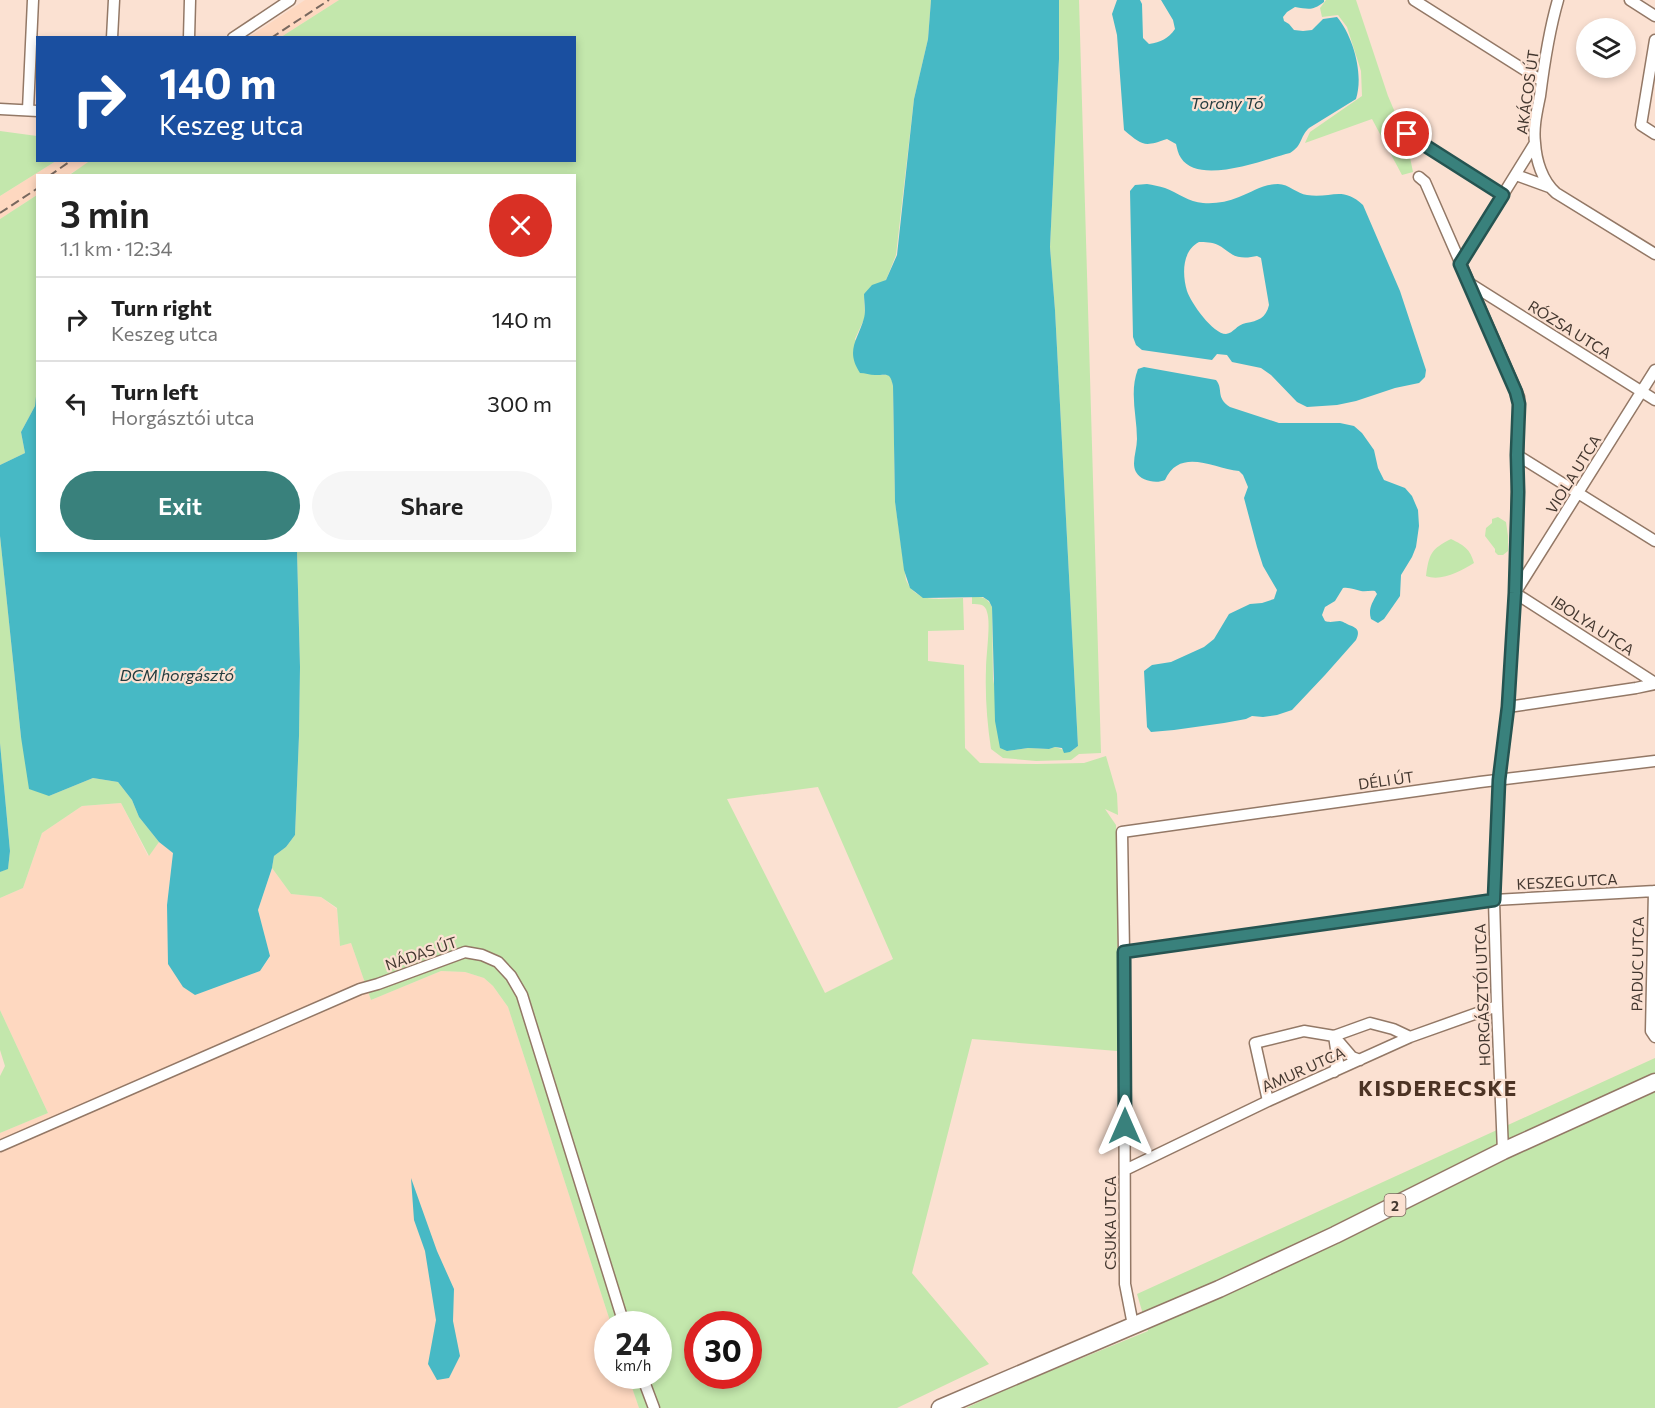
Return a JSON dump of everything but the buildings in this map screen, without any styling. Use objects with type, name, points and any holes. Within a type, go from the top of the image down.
[{"type":"main road","name":"2","points":[[940,1408],[1219,1289],[1335,1235],[1503,1151],[1655,1082]]},
{"type":"street","points":[[0,109],[33,110],[33,0]]},
{"type":"street","points":[[112,36],[114,0]]},
{"type":"street","points":[[189,36],[190,0]]},
{"type":"street","points":[[236,36],[290,0]]},
{"type":"street","points":[[1414,0],[1542,81]]},
{"type":"street","name":"AKÁCOS ÚT","points":[[1549,187],[1541,167],[1534,131],[1558,0]]},
{"type":"street","points":[[1630,0],[1655,16]]},
{"type":"street","points":[[1655,40],[1641,125],[1655,134]]},
{"type":"street","points":[[1407,134],[1503,195]]},
{"type":"street","points":[[1460,264],[1535,144]]},
{"type":"street","points":[[1516,175],[1549,187],[1655,254]]},
{"type":"street","name":"HORGÁSZTÓI UTCA","points":[[1419,177],[1425,182],[1519,397],[1515,593],[1508,707],[1499,780],[1494,900],[1503,1151]]},
{"type":"street","name":"RÓZSA UTCA","points":[[1468,283],[1655,400]]},
{"type":"street","name":"VIOLA UTCA","points":[[1515,593],[1655,370]]},
{"type":"street","points":[[1517,455],[1655,541]]},
{"type":"street","name":"IBOLYA UTCA","points":[[1515,593],[1655,684]]},
{"type":"street","name":"IBOLYA UTCA","points":[[1508,707],[1655,684]]},
{"type":"street","name":"DÉLI ÚT","points":[[1122,832],[1655,761]]},
{"type":"street","name":"CSUKA UTCA","points":[[1122,832],[1125,1284],[1133,1325]]},
{"type":"street","name":"KESZEG UTCA","points":[[1124,952],[1494,900],[1654,891]]},
{"type":"street","name":"PADUC UTCA","points":[[1654,891],[1651,1032],[1655,1037]]},
{"type":"street","name":"NÁDAS ÚT","points":[[0,1146],[360,989],[465,952],[483,955],[498,962],[511,976],[522,995],[620,1311]]},
{"type":"street","name":"AMUR UTCA","points":[[1125,1170],[1268,1101],[1410,1037],[1497,1006]]},
{"type":"street","points":[[1268,1101],[1255,1043],[1304,1031],[1334,1035],[1370,1023],[1393,1029],[1410,1037]]},
{"type":"street","points":[[1334,1035],[1352,1058],[1360,1060]]},
{"type":"street","points":[[1334,1035],[1338,1062],[1334,1072]]},
{"type":"street","points":[[647,1389],[654,1408]]},
{"type":"shaded area","points":[[305,0],[339,0],[283,36],[250,36]]},
{"type":"shaded area","points":[[54,162],[89,162],[70,174],[36,174],[36,196],[0,219],[0,196]]},
{"type":"shaded area","points":[[121,803],[148,856],[159,842],[173,852],[167,905],[195,995],[260,971],[270,957],[258,910],[272,868],[291,894],[321,897],[337,909],[340,946],[351,943],[371,1000],[441,971],[465,972],[484,978],[493,986],[508,1007],[607,1311],[594,1311],[594,1389],[632,1389],[639,1408],[0,1408],[0,1133],[48,1113],[0,1010],[0,898],[23,888],[42,833],[82,806]]},
{"type":"green space","points":[[339,0],[931,0],[928,39],[914,99],[896,255],[886,280],[864,294],[865,317],[855,339],[874,375],[888,375],[891,377],[893,386],[895,502],[906,580],[916,593],[923,597],[963,598],[964,630],[928,631],[928,661],[964,665],[965,748],[980,763],[1084,763],[1106,756],[1117,794],[1118,815],[1105,809],[1116,825],[1117,1051],[972,1039],[912,1273],[989,1364],[897,1408],[639,1408],[632,1389],[672,1389],[672,1311],[607,1311],[508,1007],[493,986],[484,978],[465,972],[441,971],[371,1000],[351,943],[340,946],[337,908],[321,897],[291,894],[272,868],[274,856],[286,847],[295,835],[300,667],[297,552],[576,552],[576,174],[71,174],[88,162],[576,162],[576,36],[283,36]],"holes":[[[818,787],[893,959],[825,993],[727,799]]]},
{"type":"green space","points":[[1059,0],[1079,0],[1101,753],[1079,754],[1071,760],[1036,761],[1003,758],[991,749],[986,689],[988,617],[983,606],[972,604],[972,597],[984,598],[992,607],[993,679],[1007,751],[1055,747],[1070,752],[1078,746],[1050,247],[1059,59]]},
{"type":"green space","points":[[1326,0],[1356,0],[1388,96],[1406,138],[1413,172],[1402,175],[1372,119],[1305,143],[1310,132],[1362,96],[1361,71],[1347,27],[1338,15],[1322,17],[1320,8]]},
{"type":"green space","points":[[0,131],[36,136],[36,162],[54,162],[0,196]]},
{"type":"green space","points":[[36,196],[36,400],[21,432],[25,453],[0,465],[0,219]]},
{"type":"green space","points":[[1498,517],[1506,522],[1508,536],[1508,551],[1503,555],[1495,552],[1485,536],[1486,528],[1492,523],[1492,519]]},
{"type":"green space","points":[[0,536],[21,737],[49,796],[93,778],[118,782],[132,800],[139,817],[159,842],[149,856],[121,803],[82,806],[42,833],[23,888],[0,898],[0,872],[8,868],[10,851],[0,743]]},
{"type":"green space","points":[[1451,539],[1466,548],[1474,563],[1444,577],[1426,576],[1432,553]]},
{"type":"green space","points":[[0,1010],[48,1113],[0,1133],[0,1076],[5,1066],[0,1050]]},
{"type":"green space","points":[[1655,1058],[1655,1408],[966,1408],[1011,1387],[1148,1331],[1137,1294]]},
{"type":"water","points":[[931,0],[1059,0],[1059,59],[1050,247],[1078,746],[1070,752],[1064,753],[1062,748],[1055,747],[1007,751],[1000,748],[995,721],[992,607],[989,601],[983,597],[923,598],[910,588],[904,570],[895,502],[893,386],[888,375],[860,373],[853,358],[854,345],[865,315],[864,294],[872,285],[886,280],[897,255],[914,99],[928,39]]},
{"type":"water","name":"Torony Tó","points":[[1117,0],[1140,0],[1143,38],[1149,44],[1164,40],[1175,29],[1173,20],[1161,0],[1324,0],[1313,8],[1295,7],[1283,17],[1284,21],[1294,30],[1303,31],[1312,30],[1323,19],[1337,17],[1348,34],[1356,56],[1359,78],[1356,99],[1309,128],[1297,147],[1290,153],[1233,168],[1202,170],[1190,166],[1180,156],[1176,144],[1167,139],[1144,144],[1124,130],[1117,35],[1112,14]]},
{"type":"water","points":[[1147,184],[1160,187],[1203,203],[1226,201],[1273,184],[1286,186],[1307,195],[1342,194],[1356,199],[1363,205],[1400,291],[1426,370],[1425,377],[1419,383],[1356,401],[1307,407],[1297,402],[1261,368],[1232,362],[1227,355],[1217,354],[1212,360],[1142,350],[1136,345],[1133,337],[1130,191],[1135,185]],"holes":[[[1199,242],[1216,244],[1236,256],[1261,258],[1269,305],[1261,318],[1243,324],[1226,334],[1215,329],[1203,317],[1187,291],[1184,277],[1186,257],[1193,246]]]},
{"type":"water","points":[[1144,367],[1216,380],[1221,397],[1230,407],[1279,423],[1340,423],[1354,426],[1374,450],[1378,468],[1384,480],[1405,488],[1412,496],[1418,510],[1419,526],[1416,547],[1401,575],[1400,596],[1384,619],[1378,623],[1371,619],[1370,615],[1371,606],[1377,594],[1375,591],[1343,588],[1335,601],[1325,607],[1322,615],[1325,621],[1341,621],[1354,627],[1358,634],[1356,640],[1292,710],[1277,715],[1252,716],[1224,723],[1174,730],[1151,732],[1147,727],[1144,671],[1152,665],[1171,662],[1204,647],[1214,639],[1229,614],[1250,604],[1274,599],[1277,590],[1263,566],[1244,498],[1248,487],[1239,471],[1188,462],[1179,464],[1171,470],[1165,480],[1157,482],[1145,480],[1136,472],[1134,465],[1137,439],[1134,386],[1138,369]]},
{"type":"water","name":"DCM horgásztó","points":[[36,396],[36,552],[297,552],[300,667],[295,835],[286,847],[274,856],[258,910],[270,956],[260,971],[195,995],[183,987],[168,964],[167,905],[173,853],[159,842],[139,817],[132,800],[118,782],[93,778],[49,796],[29,789],[21,737],[0,536],[0,465],[25,453],[21,432],[35,406]]},
{"type":"water","points":[[0,743],[10,851],[8,869],[0,872]]},
{"type":"water","points":[[411,1178],[437,1251],[454,1289],[453,1321],[460,1356],[449,1378],[437,1380],[428,1364],[436,1320],[425,1251],[414,1220]]},
{"type":"railway","points":[[274,36],[329,0]]},
{"type":"railway","points":[[52,174],[69,162]]},
{"type":"railway","points":[[0,213],[36,189]]},
{"type":"district","name":"KISDERECSKE","points":[[1438,1087]]},
{"type":"route","points":[[1125,1126],[1124,952],[1494,900],[1499,780],[1508,707],[1515,593],[1519,397],[1460,264],[1503,195],[1407,134]]}]
